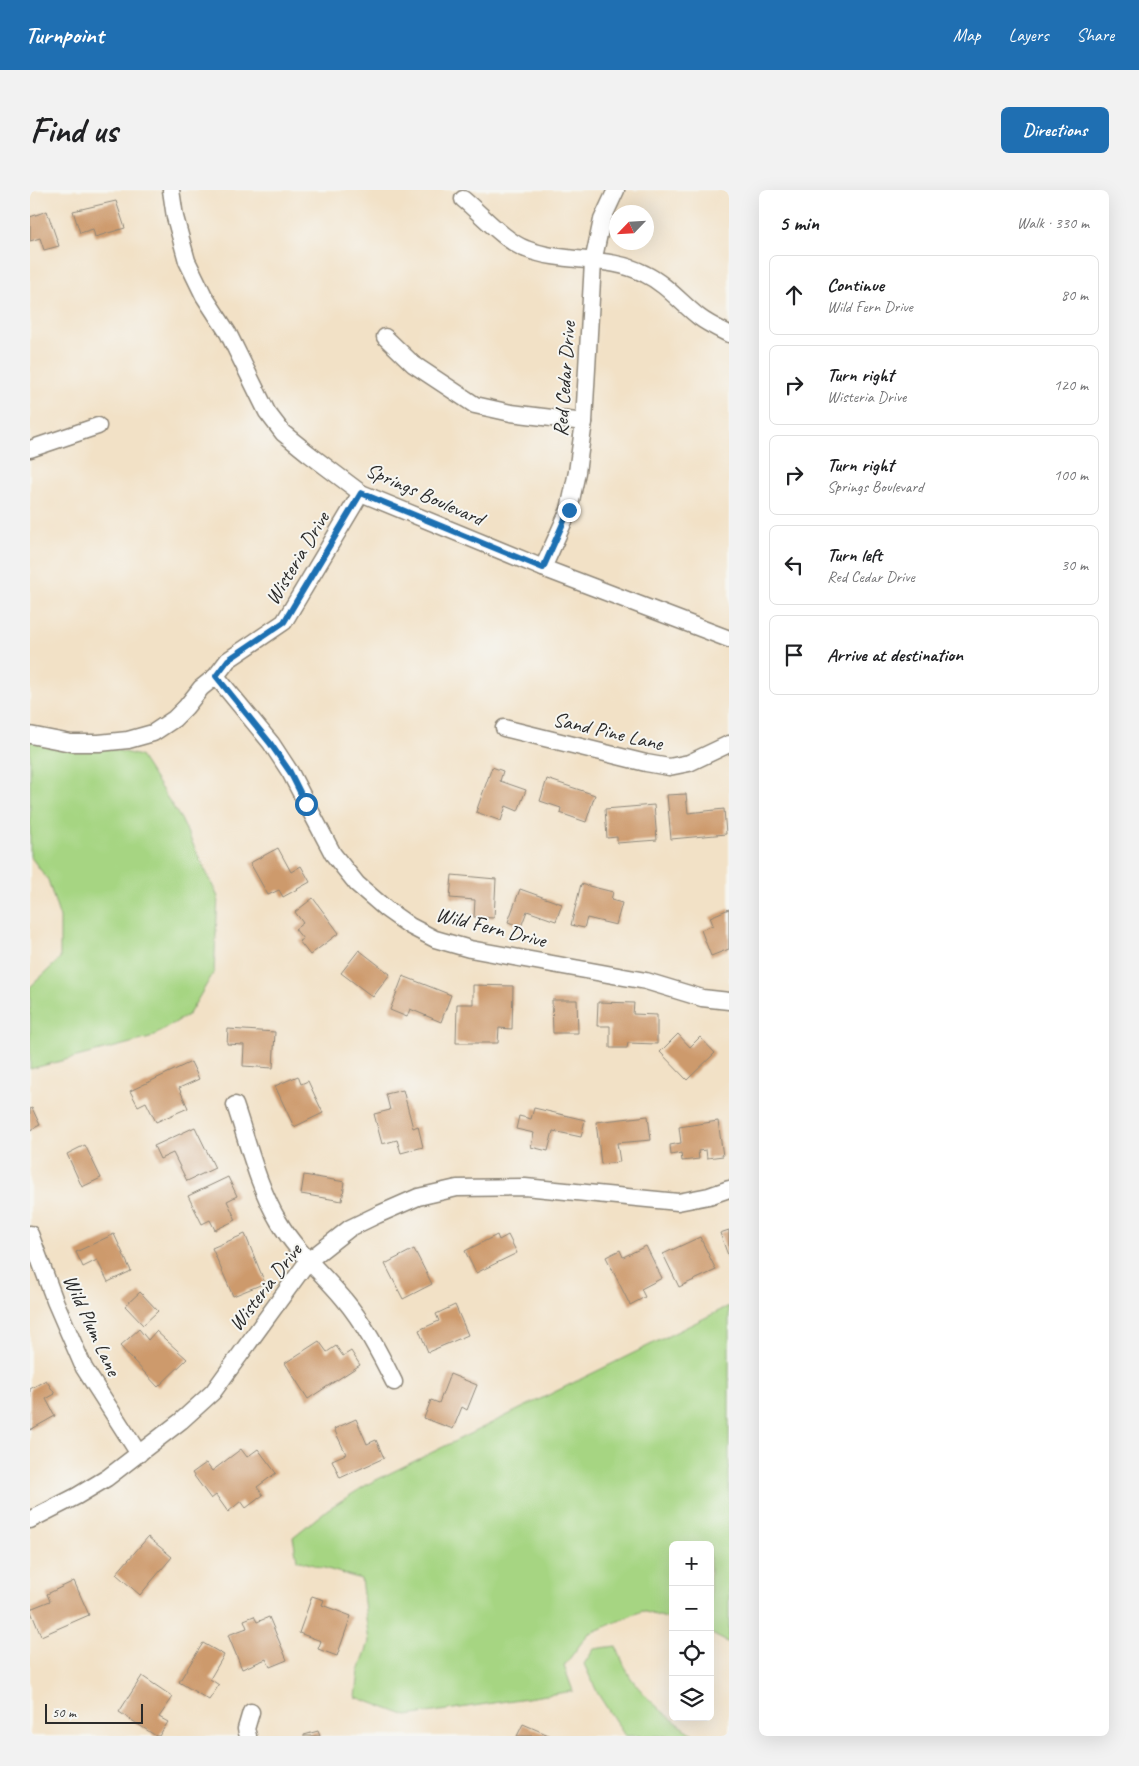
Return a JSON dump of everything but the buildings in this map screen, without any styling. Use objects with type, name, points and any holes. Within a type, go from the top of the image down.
[{"type":"street","name":"Springs Boulevard","points":[[171,190],[175,216],[187,260],[204,296],[228,333],[267,412],[283,433],[361,493],[543,568],[729,639]]},
{"type":"street","name":"Red Cedar Drive","points":[[543,568],[569,510],[577,472],[584,422],[593,262],[602,220],[616,190]]},
{"type":"street","points":[[464,198],[494,227],[524,249],[550,256],[621,265],[646,274],[673,293],[700,317],[729,334]]},
{"type":"street","points":[[385,337],[413,364],[475,405],[511,413],[584,422]]},
{"type":"street","points":[[30,449],[98,426]]},
{"type":"street","name":"Wisteria Drive","points":[[30,736],[71,743],[100,744],[128,740],[153,733],[180,713],[200,688],[216,676],[228,660],[284,622],[361,493]]},
{"type":"street","name":"Wild Fern Drive","points":[[216,676],[270,743],[290,772],[333,854],[357,884],[386,910],[410,926],[435,939],[470,948],[646,981],[702,998],[729,1001]]},
{"type":"street","name":"Sand Pine Lane","points":[[504,728],[669,767],[689,763],[729,744]]},
{"type":"street","points":[[235,1105],[265,1193],[279,1222],[308,1261],[343,1298],[373,1339],[394,1382]]},
{"type":"street","name":"Wisteria Drive","points":[[30,1520],[92,1487],[181,1421],[213,1392],[308,1261],[350,1228],[377,1215],[418,1198],[456,1188],[524,1187],[678,1202],[709,1196],[729,1189]]},
{"type":"street","name":"Wild Plum Lane","points":[[30,1234],[55,1301],[84,1368],[139,1454]]},
{"type":"street","points":[[248,1736],[246,1729],[251,1712]]},
{"type":"green space","points":[[30,728],[140,756],[181,819],[218,897],[214,972],[189,1014],[150,1038],[30,1069],[30,987],[60,959],[60,918],[48,880],[30,856]]},
{"type":"green space","points":[[729,1306],[729,1643],[714,1635],[714,1541],[669,1541],[669,1619],[642,1611],[588,1634],[564,1666],[573,1691],[407,1716],[356,1697],[359,1671],[369,1642],[361,1579],[297,1560],[293,1537],[328,1509],[368,1484]]},
{"type":"green space","points":[[616,1646],[629,1674],[645,1695],[669,1716],[669,1721],[675,1721],[696,1736],[625,1736],[598,1694],[584,1664],[594,1649]]},
{"type":"route","points":[[306,804],[290,772],[270,743],[216,676],[228,660],[284,622],[361,493],[543,568],[569,510]]}]
